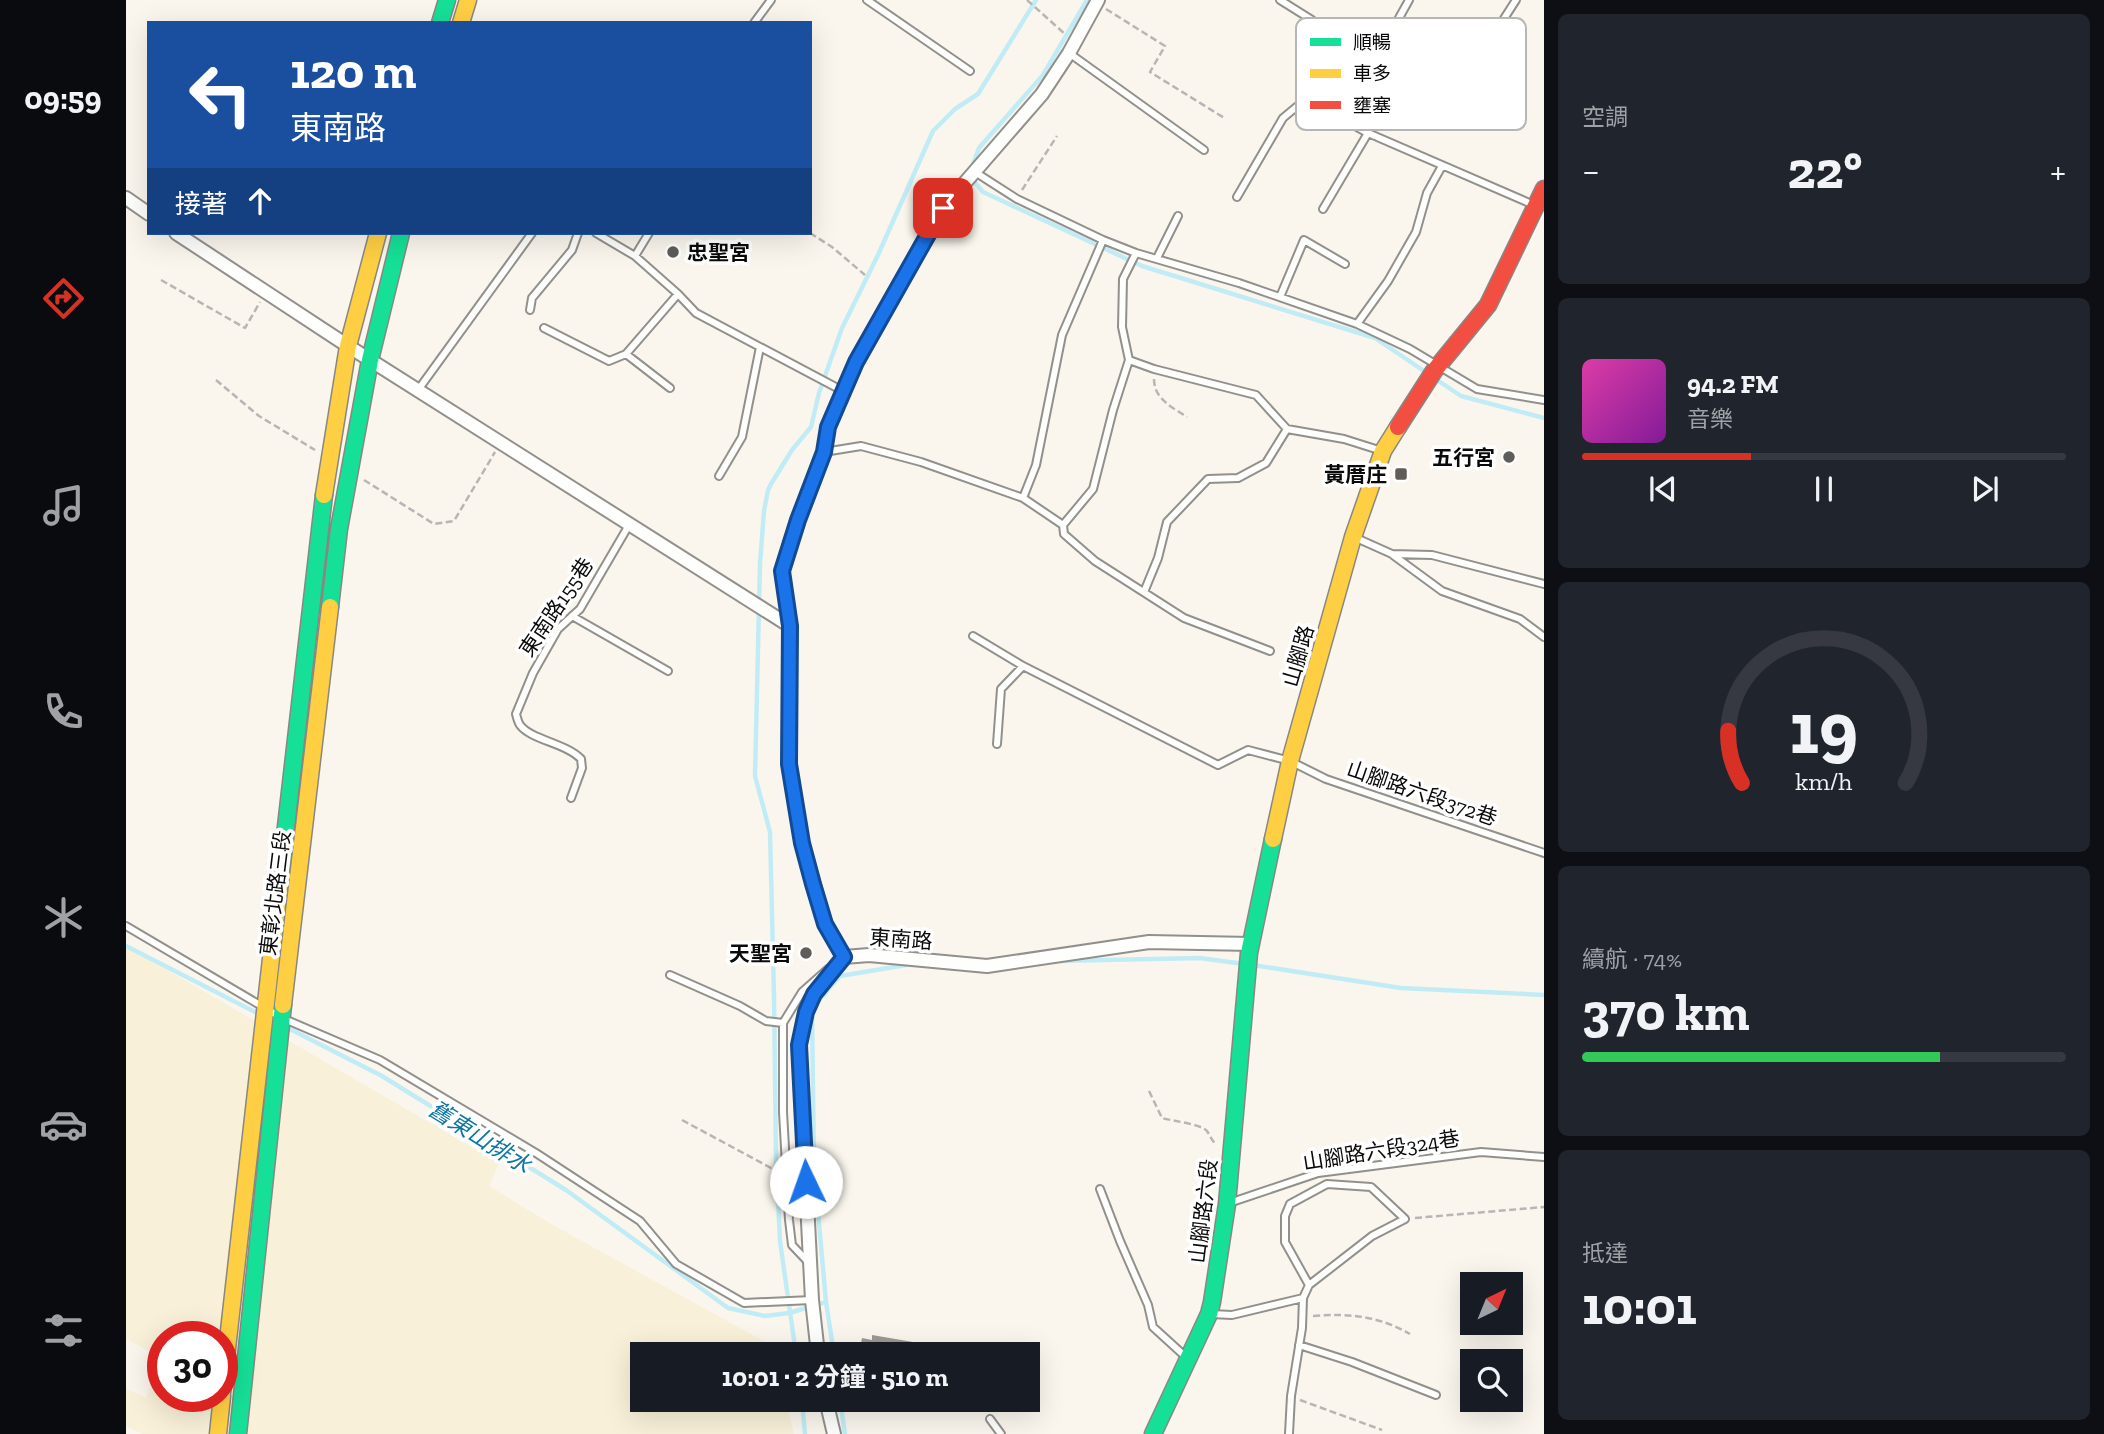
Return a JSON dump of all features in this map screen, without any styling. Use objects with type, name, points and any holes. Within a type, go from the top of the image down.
[{"type":"street","points":[[441,21],[447,0]]},
{"type":"street","points":[[462,21],[468,0]]},
{"type":"street","name":"東南路","points":[[1097,1],[1042,94],[943,208],[856,362],[828,427],[824,452],[782,571],[790,626],[789,764],[799,830],[825,924],[844,957],[869,955],[988,966],[1149,942],[1250,948]]},
{"type":"street","name":"山腳路","points":[[1250,948],[1290,761],[1353,537],[1383,452],[1432,374],[1488,305],[1544,190]]},
{"type":"street","points":[[126,198],[147,213]]},
{"type":"street","points":[[179,235],[348,346],[790,626]]},
{"type":"street","name":"東彰北路三段","points":[[230,1321],[320,521],[348,346],[378,235]]},
{"type":"street","name":"東彰北路三段","points":[[238,1434],[282,1018],[339,529],[370,360],[401,235]]},
{"type":"street","name":"山腳路六段","points":[[1153,1434],[1209,1314],[1227,1204],[1250,948]]},
{"type":"street","points":[[817,1342],[812,1300],[799,1045],[806,1012],[814,994],[844,957]]},
{"type":"street","name":"東彰北路三段","points":[[218,1434],[220,1412]]},
{"type":"street","points":[[829,1412],[834,1434]]},
{"type":"lane","points":[[755,21],[771,0]]},
{"type":"lane","points":[[867,0],[971,71]]},
{"type":"lane","points":[[1280,0],[1310,18]]},
{"type":"lane","points":[[1399,18],[1409,0]]},
{"type":"lane","points":[[1504,18],[1516,0]]},
{"type":"lane","points":[[1071,47],[1204,150]]},
{"type":"lane","points":[[1237,197],[1283,118],[1296,107]]},
{"type":"lane","points":[[1363,130],[1536,206]]},
{"type":"lane","points":[[1323,209],[1368,133]]},
{"type":"lane","points":[[1357,324],[1388,281],[1416,232],[1427,193],[1441,166]]},
{"type":"lane","points":[[971,176],[1103,240],[1136,253],[1280,297],[1357,324],[1410,349],[1432,374],[1477,389],[1544,400]]},
{"type":"lane","points":[[1157,258],[1178,216]]},
{"type":"lane","points":[[418,390],[531,235]]},
{"type":"lane","points":[[530,310],[532,298],[572,250],[578,235]]},
{"type":"lane","points":[[599,235],[635,256],[696,313],[844,391]]},
{"type":"lane","points":[[635,256],[648,235]]},
{"type":"lane","points":[[1023,498],[1036,466],[1062,335],[1103,240]]},
{"type":"lane","points":[[1280,297],[1304,240],[1345,264]]},
{"type":"lane","points":[[1136,253],[1124,279],[1122,327],[1129,360],[1093,489],[1063,525],[1064,534],[1095,561],[1184,618],[1270,651]]},
{"type":"lane","points":[[544,328],[609,361],[626,354],[678,294]]},
{"type":"lane","points":[[719,476],[743,437],[760,347]]},
{"type":"lane","points":[[626,354],[670,388]]},
{"type":"lane","points":[[1129,360],[1256,395],[1287,429],[1344,439],[1383,452]]},
{"type":"lane","points":[[1143,592],[1158,558],[1167,522],[1208,479],[1238,478],[1266,463],[1287,429]]},
{"type":"lane","points":[[824,452],[861,446],[922,462],[1023,498],[1063,525]]},
{"type":"lane","name":"東南路155巷","points":[[571,798],[582,768],[581,759],[521,726],[516,714],[533,673],[558,629],[580,608],[629,525]]},
{"type":"lane","points":[[1353,537],[1392,554],[1442,592],[1520,619],[1544,637]]},
{"type":"lane","points":[[1392,554],[1432,555],[1544,584]]},
{"type":"lane","points":[[572,616],[668,671]]},
{"type":"lane","points":[[973,636],[1023,666],[1001,689],[997,744]]},
{"type":"lane","name":"山腳路六段372巷","points":[[1023,666],[1218,765],[1248,750],[1290,761],[1326,779],[1544,853]]},
{"type":"lane","points":[[126,926],[264,1009],[380,1060],[536,1153],[640,1221],[676,1264],[744,1303],[812,1300]]},
{"type":"lane","points":[[810,1265],[792,1245],[783,1112],[783,1023],[802,992],[844,957]]},
{"type":"lane","points":[[670,975],[740,1006],[766,1021],[783,1023]]},
{"type":"lane","name":"山腳路六段324巷","points":[[1227,1204],[1318,1173],[1481,1152],[1544,1157]]},
{"type":"lane","points":[[1289,1434],[1303,1298],[1309,1285],[1372,1236],[1405,1219],[1371,1187],[1327,1184],[1290,1204],[1285,1216],[1285,1242],[1309,1285]]},
{"type":"lane","points":[[1100,1189],[1148,1305],[1153,1327],[1188,1359]]},
{"type":"lane","points":[[1209,1314],[1232,1315],[1303,1298]]},
{"type":"lane","points":[[1299,1345],[1352,1362],[1436,1395]]},
{"type":"lane","points":[[990,1419],[1001,1434]]},
{"type":"path","points":[[1027,0],[1071,47]]},
{"type":"path","points":[[1097,1],[1164,46],[1150,72],[1226,119]]},
{"type":"path","points":[[1017,199],[1057,136]]},
{"type":"path","points":[[812,234],[865,275]]},
{"type":"path","points":[[162,280],[244,328],[266,292]]},
{"type":"path","points":[[1154,369],[1154,386],[1161,399],[1187,417]]},
{"type":"path","points":[[216,380],[259,416],[330,459]]},
{"type":"path","points":[[349,471],[435,524],[454,521],[500,443]]},
{"type":"path","points":[[1149,1091],[1162,1118],[1200,1126],[1207,1131],[1210,1140],[1216,1145],[1231,1148]]},
{"type":"path","points":[[682,1120],[771,1168],[786,1169]]},
{"type":"path","points":[[1405,1219],[1544,1207]]},
{"type":"path","points":[[1303,1316],[1366,1316],[1395,1325],[1410,1334]]},
{"type":"path","points":[[1291,1396],[1382,1430]]},
{"type":"shaded area","points":[[126,946],[499,1163],[489,1186],[551,1224],[766,1342],[630,1342],[630,1412],[788,1412],[794,1434],[142,1434],[126,1426],[126,1388],[146,1398],[147,1396],[147,1412],[238,1412],[238,1321],[147,1321],[147,1350],[126,1339]]},
{"type":"building","points":[[872,1335],[913,1342],[861,1342],[862,1338],[872,1340]]},
{"type":"waterway","points":[[794,1342],[780,1241],[776,1158],[770,832],[755,776],[760,564],[764,511],[771,484],[792,450],[811,427],[819,393],[842,328],[933,131],[955,109],[978,94],[1036,0]]},
{"type":"waterway","points":[[972,167],[979,148],[1043,75],[1087,0]]},
{"type":"waterway","points":[[972,179],[983,192],[1142,266],[1375,338],[1427,373]]},
{"type":"waterway","points":[[1434,378],[1461,396],[1544,418]]},
{"type":"waterway","name":"舊東山排水","points":[[126,946],[259,1014]]},
{"type":"waterway","points":[[1057,961],[1200,958],[1244,964]]},
{"type":"waterway","points":[[832,1342],[814,1167],[812,1008],[840,976],[912,964]]},
{"type":"waterway","points":[[1253,965],[1401,988],[1544,995]]},
{"type":"waterway","name":"舊東山排水","points":[[286,1027],[382,1076],[566,1190],[728,1308],[765,1316],[789,1313],[826,1302]]},
{"type":"waterway","points":[[803,1412],[805,1434]]},
{"type":"waterway","points":[[842,1412],[845,1434]]},
{"type":"traffic: fast","points":[[441,21],[447,0]]},
{"type":"traffic: fast","points":[[330,607],[339,529],[370,360],[401,235]]},
{"type":"traffic: fast","points":[[281,870],[324,495]]},
{"type":"traffic: fast","points":[[1153,1434],[1209,1314],[1212,1302],[1227,1204],[1249,953],[1273,839]]},
{"type":"traffic: fast","points":[[238,1434],[283,1005]]},
{"type":"traffic: slow","points":[[462,21],[468,0]]},
{"type":"traffic: slow","points":[[324,495],[348,346],[377,235]]},
{"type":"traffic: slow","points":[[1273,839],[1290,761],[1353,537],[1383,451],[1398,427]]},
{"type":"traffic: slow","points":[[283,1005],[330,607]]},
{"type":"traffic: slow","points":[[230,1321],[281,870]]},
{"type":"traffic: slow","points":[[218,1434],[220,1412]]},
{"type":"traffic: jam","points":[[1398,427],[1434,371],[1488,305],[1544,189]]},
{"type":"place","name":"忠聖宮","points":[[673,252]]},
{"type":"place","name":"五行宮","points":[[1509,457]]},
{"type":"place","name":"黃厝庄","points":[[1401,474]]},
{"type":"place","name":"天聖宮","points":[[806,953]]},
{"type":"route","points":[[806,1182],[799,1045],[806,1012],[814,994],[844,957],[825,924],[813,884],[802,843],[789,764],[790,626],[782,571],[824,452],[828,427],[856,362],[943,208]]}]
